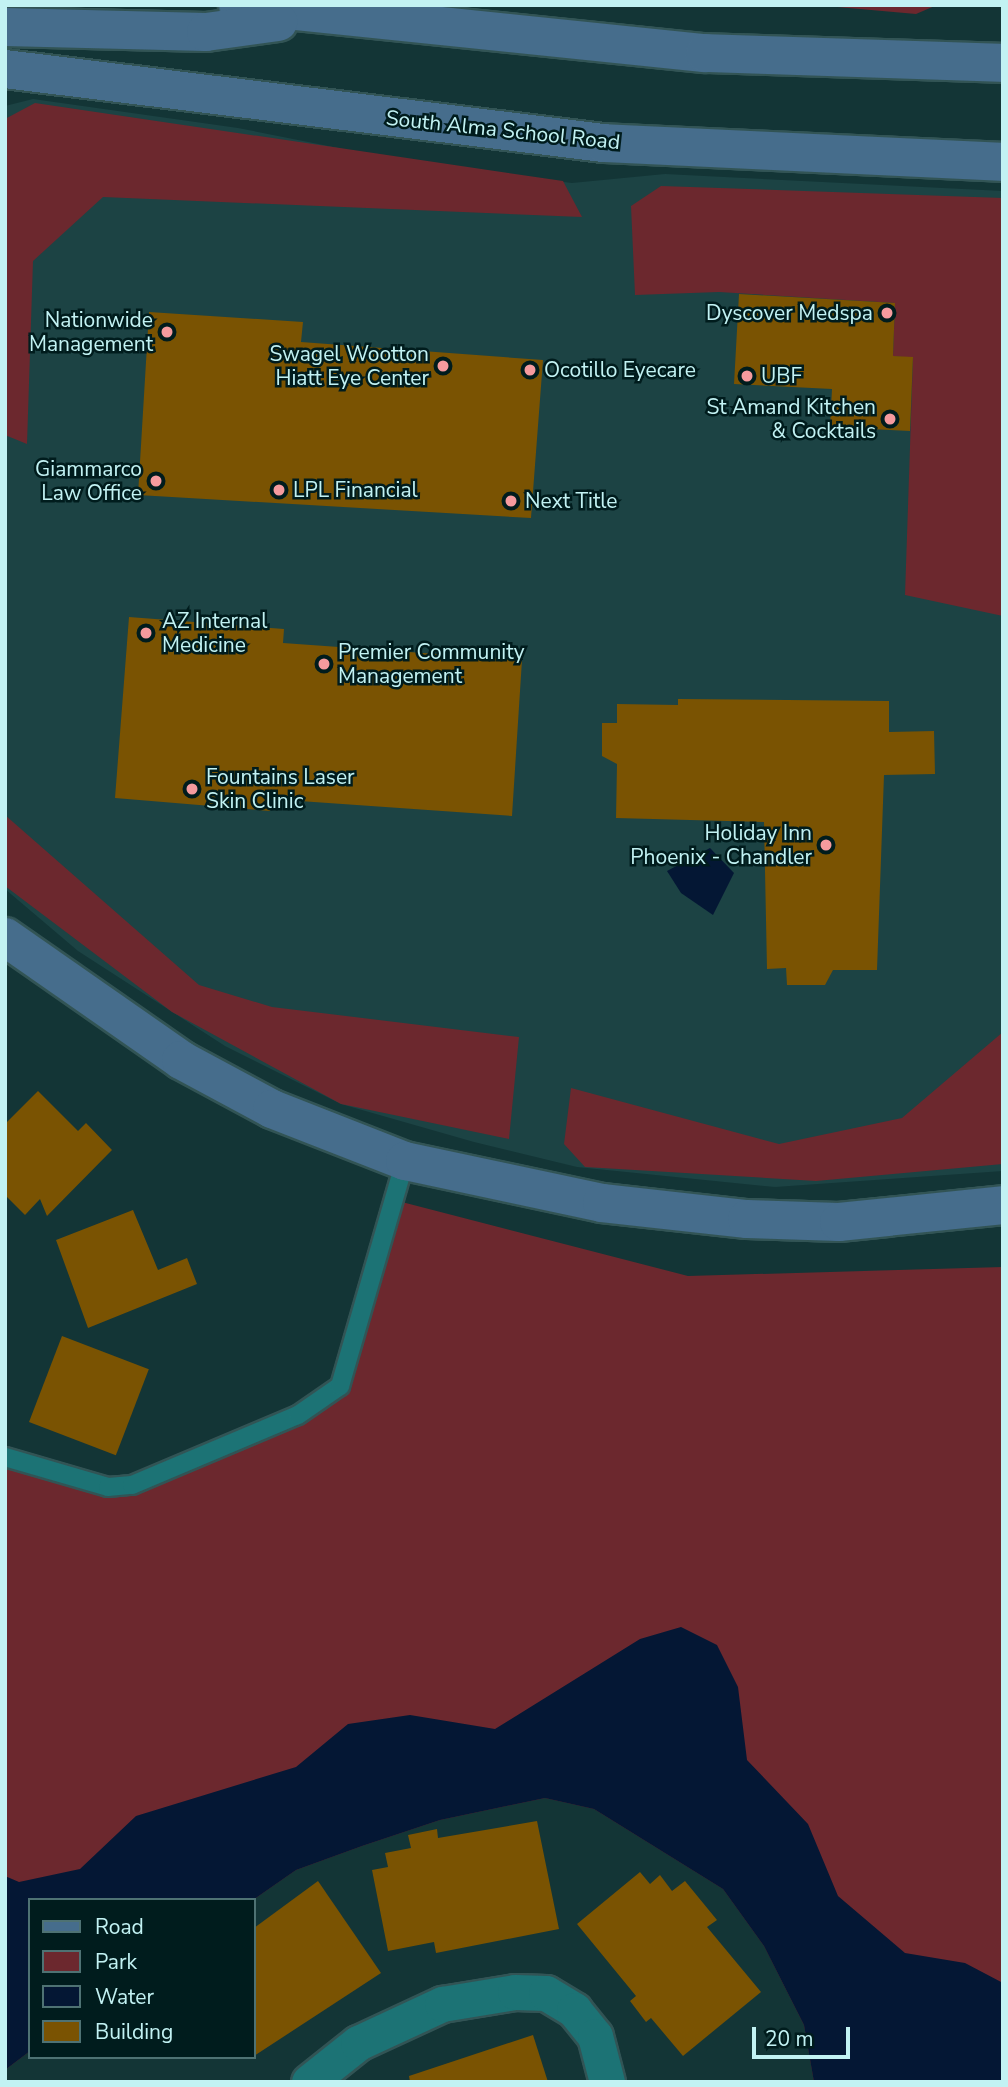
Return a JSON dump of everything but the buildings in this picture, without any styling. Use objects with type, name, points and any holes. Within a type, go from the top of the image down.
[{"type":"main road","points":[[238,5],[322,16],[705,53],[1003,63]]},
{"type":"main road","points":[[5,27],[206,32],[322,16]]},
{"type":"main road","name":"South Alma School Road","points":[[5,69],[603,143],[1003,162]]},
{"type":"main road","points":[[5,937],[181,1060],[272,1109],[405,1161],[603,1203],[747,1219],[839,1222],[1003,1205]]},
{"type":"street","points":[[309,2082],[358,2043],[442,2004],[515,1992],[546,1993],[574,2010],[595,2036],[607,2082]]},
{"type":"lane","points":[[5,1457],[108,1487],[132,1485],[298,1415],[340,1386],[405,1161]]},
{"type":"shaded area","points":[[33,99],[238,128],[419,164],[572,183],[665,174],[1003,191],[1003,1171],[775,1187],[577,1167],[474,1142],[341,1104],[225,1046],[78,951],[5,889],[5,106]]},
{"type":"green space","points":[[815,5],[937,5],[916,14]]},
{"type":"green space","points":[[35,103],[563,181],[582,217],[103,197],[33,261],[27,444],[5,435],[5,119]]},
{"type":"green space","points":[[661,186],[1003,198],[1003,616],[905,595],[913,358],[893,356],[895,303],[719,292],[635,295],[631,206]]},
{"type":"green space","points":[[5,815],[199,985],[272,1007],[519,1037],[509,1139],[341,1104],[172,1012],[5,886]]},
{"type":"green space","points":[[1003,1032],[1003,1164],[816,1181],[585,1167],[564,1144],[571,1088],[779,1144],[902,1118]]},
{"type":"green space","points":[[398,1201],[688,1276],[1003,1267],[1003,2082],[814,2082],[804,2025],[764,1946],[723,1889],[594,1809],[545,1798],[440,1820],[362,1846],[296,1870],[256,1898],[28,1898],[28,2053],[5,2070],[5,1449],[136,1483],[337,1383]]},
{"type":"water","points":[[710,848],[734,873],[713,915],[681,893],[667,871]]},
{"type":"water","points":[[681,1627],[717,1645],[738,1687],[747,1760],[808,1824],[838,1896],[905,1953],[965,1963],[1003,1983],[1003,2082],[814,2082],[804,2025],[764,1946],[723,1889],[594,1809],[545,1798],[440,1820],[362,1846],[296,1870],[256,1898],[28,1898],[28,2053],[5,2070],[5,1876],[19,1882],[80,1869],[136,1816],[296,1767],[348,1724],[410,1715],[495,1729],[640,1639]]},
{"type":"place","name":"Dyscover Medspa","points":[[887,313]]},
{"type":"place","name":"Nationwide Management","points":[[167,332]]},
{"type":"place","name":"Swagel Wootton Hiatt Eye Center","points":[[443,366]]},
{"type":"place","name":"Ocotillo Eyecare","points":[[530,370]]},
{"type":"place","name":"UBF","points":[[747,376]]},
{"type":"place","name":"St Amand Kitchen & Cocktails","points":[[890,419]]},
{"type":"place","name":"Giammarco Law Office","points":[[156,481]]},
{"type":"place","name":"LPL Financial","points":[[279,490]]},
{"type":"place","name":"Next Title","points":[[511,501]]},
{"type":"place","name":"AZ Internal Medicine","points":[[146,633]]},
{"type":"place","name":"Premier Community Management","points":[[324,664]]},
{"type":"place","name":"Fountains Laser Skin Clinic","points":[[192,789]]},
{"type":"place","name":"Holiday Inn Phoenix - Chandler","points":[[826,845]]}]
